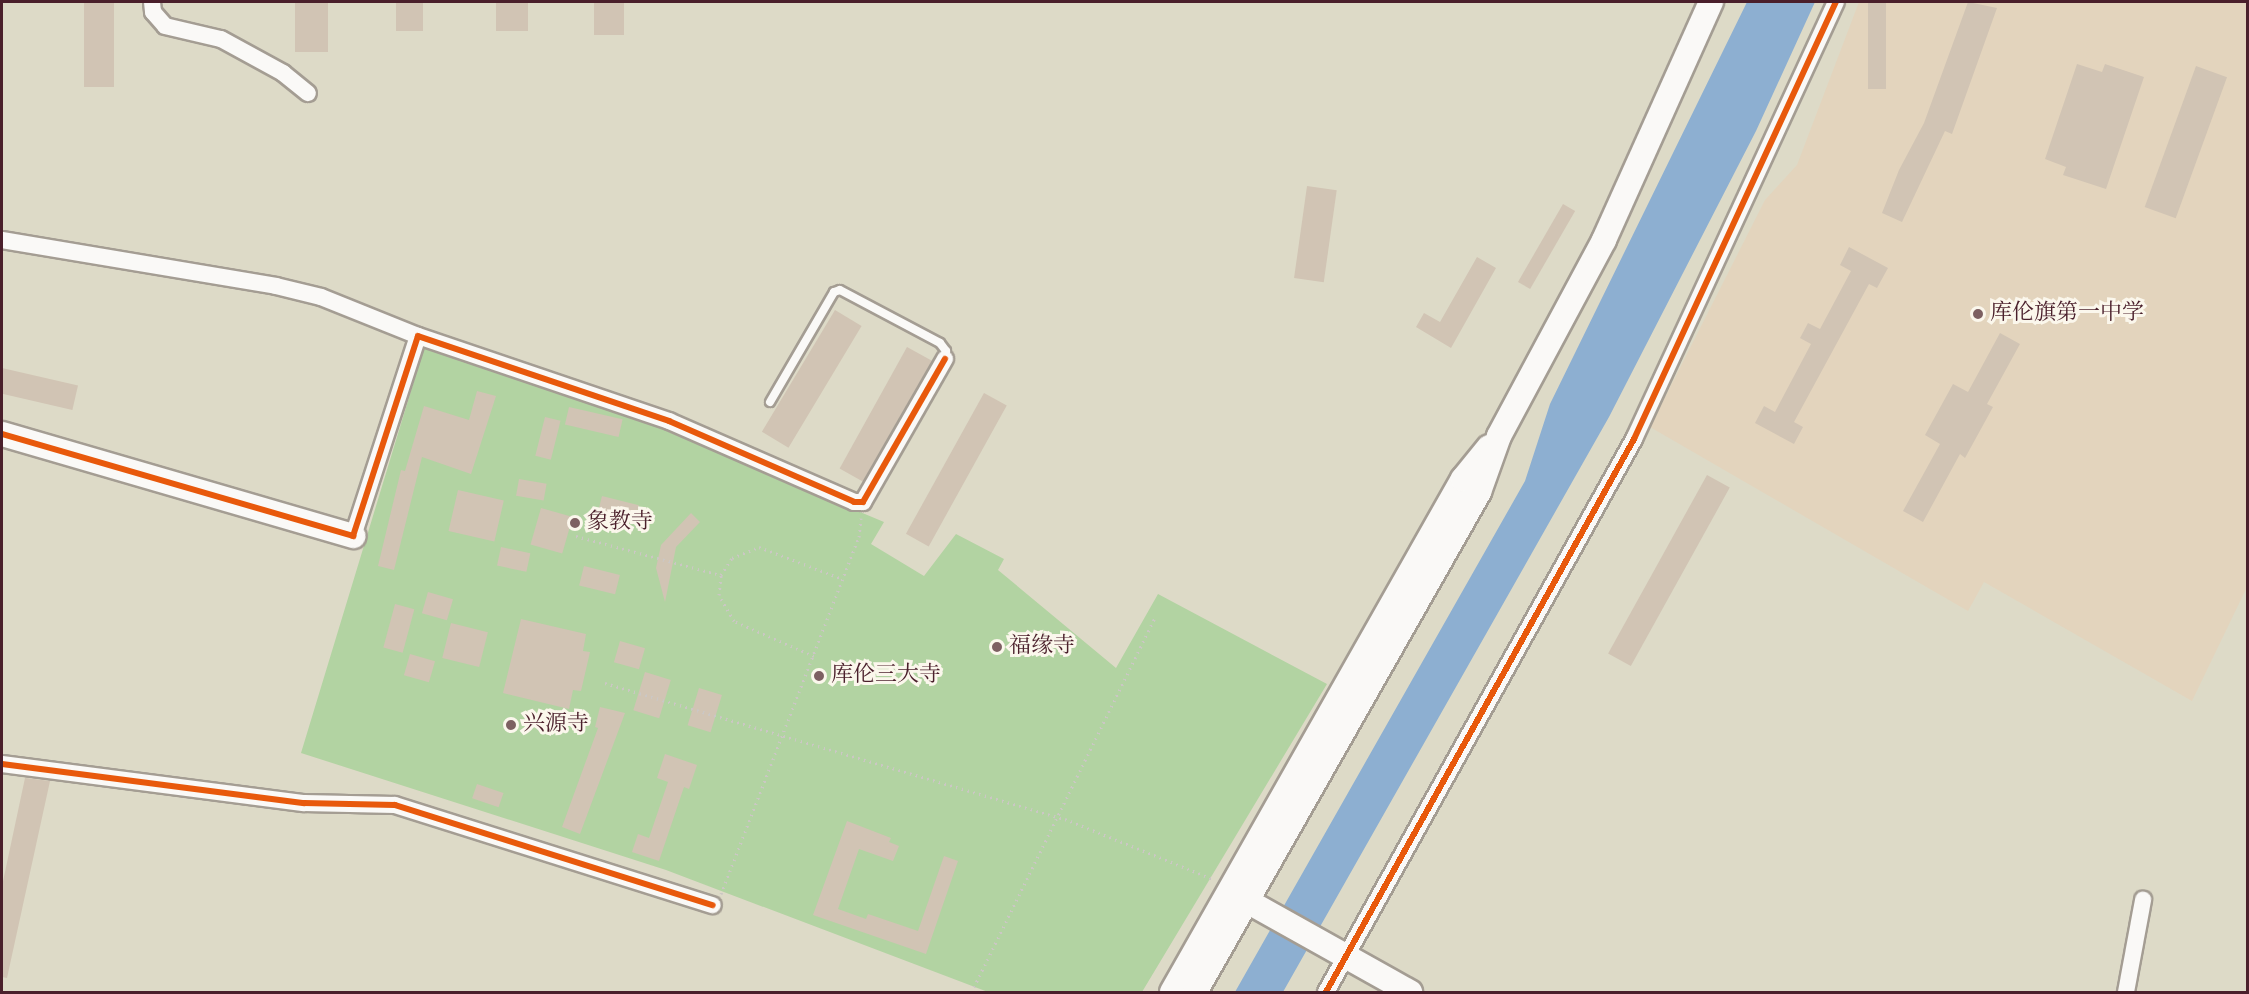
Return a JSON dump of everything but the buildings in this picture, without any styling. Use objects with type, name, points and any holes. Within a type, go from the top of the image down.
[{"type":"main road","points":[[1195,993],[1239,893],[1463,479],[1499,436],[1605,240],[1711,2]]},
{"type":"main road","points":[[2,434],[353,536]]},
{"type":"main road","points":[[1239,893],[1410,993]]},
{"type":"main road","points":[[1172,993],[1239,893]]},
{"type":"street","points":[[152,2],[153,12],[165,26],[221,39],[283,73],[308,93]]},
{"type":"street","points":[[1326,993],[1634,439],[1836,2]]},
{"type":"street","points":[[2,240],[276,286],[321,297],[418,336],[669,421],[854,502],[863,502],[945,359]]},
{"type":"street","points":[[353,536],[418,336]]},
{"type":"street","points":[[2,764],[304,803],[395,805],[713,905]]},
{"type":"street","points":[[2126,993],[2143,900]]},
{"type":"lane","points":[[770,402],[834,292],[840,290],[940,343],[946,351],[945,359]]},
{"type":"path","points":[[713,905],[728,884],[859,537],[863,502]]},
{"type":"path","points":[[576,536],[721,575]]},
{"type":"path","points":[[814,656],[734,621],[719,595],[721,575],[732,558],[759,547],[843,579]]},
{"type":"path","points":[[974,987],[1155,618]]},
{"type":"path","points":[[605,683],[783,738],[1058,817],[1239,893]]},
{"type":"shaded area","name":"库伦旗第一中学","points":[[1859,2],[2247,2],[2247,587],[2192,701],[1984,582],[1968,611],[1650,427],[1765,200],[1797,165]]},
{"type":"green space","name":"库伦三大寺","points":[[424,348],[621,412],[884,522],[871,544],[924,576],[956,534],[1004,559],[998,570],[1116,668],[1158,594],[1327,684],[1142,992],[988,992],[666,870],[301,753]]},
{"type":"water","points":[[1747,2],[1815,2],[1756,131],[1609,417],[1283,992],[1235,992],[1525,481],[1550,404]]},
{"type":"cycle path","points":[[1326,992],[1634,439],[1836,2]]},
{"type":"cycle path","points":[[2,434],[353,536],[418,336],[669,421],[854,502],[863,502],[945,359]]},
{"type":"cycle path","points":[[2,764],[304,803],[395,805],[713,905]]},
{"type":"place","name":"库伦旗第一中学","points":[[1978,314]]},
{"type":"place","name":"象教寺","points":[[575,523]]},
{"type":"place","name":"福缘寺","points":[[997,647]]},
{"type":"place","name":"库伦三大寺","points":[[819,676]]},
{"type":"place","name":"兴源寺","points":[[511,725]]}]
